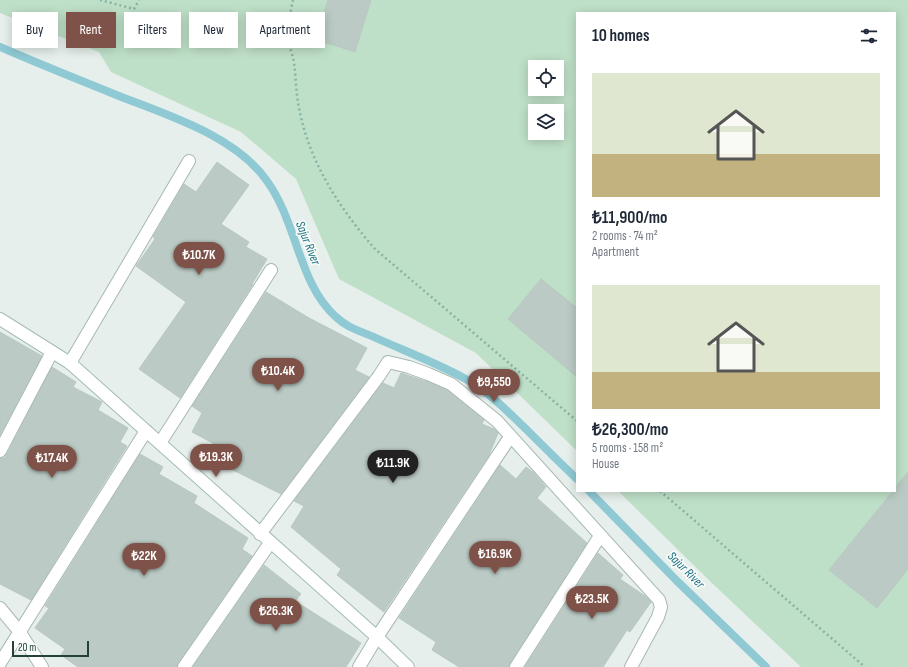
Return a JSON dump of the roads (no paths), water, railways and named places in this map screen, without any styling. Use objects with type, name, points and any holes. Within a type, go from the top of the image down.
[{"type":"street","points":[[70,363],[189,161]]},
{"type":"street","points":[[160,443],[271,270]]},
{"type":"street","points":[[0,319],[70,363],[408,667]]},
{"type":"street","points":[[0,451],[52,352]]},
{"type":"street","points":[[260,534],[388,362],[409,367],[451,384],[496,421],[659,600],[661,607],[658,617],[632,667]]},
{"type":"street","points":[[0,663],[146,430]]},
{"type":"street","points":[[359,667],[376,637],[510,437]]},
{"type":"street","points":[[516,667],[600,536]]},
{"type":"street","points":[[184,667],[270,543]]},
{"type":"street","points":[[0,608],[20,631],[42,667]]},
{"type":"waterway","name":"Sajur River","points":[[0,47],[179,119],[219,139],[238,151],[254,165],[267,181],[277,197],[314,288],[324,304],[336,317],[350,327],[441,366],[480,388],[504,408],[576,478]]},
{"type":"waterway","name":"Sajur River","points":[[590,492],[677,581],[766,667]]}]
